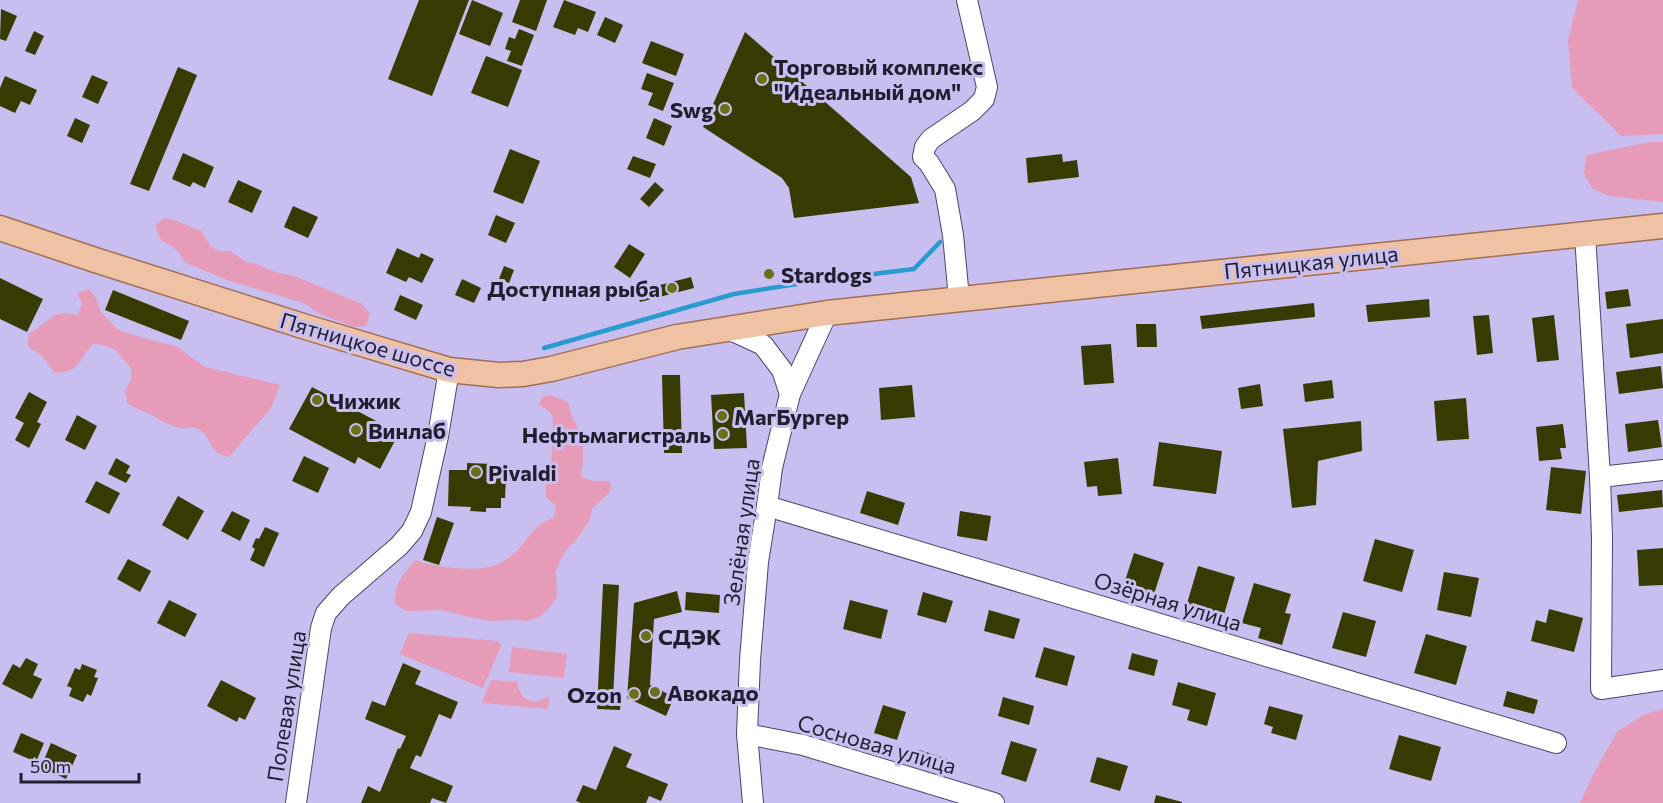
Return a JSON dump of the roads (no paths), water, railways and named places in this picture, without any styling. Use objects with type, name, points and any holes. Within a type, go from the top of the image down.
[{"type":"main road","name":"Пятницкая улица","points":[[959,298],[1663,226]]},
{"type":"main road","name":"Пятницкое шоссе","points":[[0,228],[309,328],[449,370],[473,374],[524,374],[677,337],[726,328],[827,312],[959,298]]},
{"type":"street","points":[[959,298],[953,235],[945,189],[930,163],[923,157],[925,147],[931,139],[972,111],[984,99],[987,87],[966,0]]},
{"type":"street","points":[[1586,234],[1600,477],[1601,689],[1663,680]]},
{"type":"street","name":"Зелёная улица","points":[[753,803],[747,734],[750,660],[758,562],[766,506],[772,468],[790,394],[827,312]]},
{"type":"street","points":[[726,328],[763,345],[782,370],[790,394]]},
{"type":"street","name":"Полевая улица","points":[[296,803],[321,628],[326,613],[341,596],[399,546],[412,531],[421,513],[438,436],[449,370]]},
{"type":"street","points":[[1600,477],[1663,470]]},
{"type":"street","name":"Озёрная улица","points":[[766,506],[1556,742]]},
{"type":"street","name":"Сосновая улица","points":[[747,734],[803,746],[994,803]]},
{"type":"waterway","points":[[544,348],[734,294],[914,269],[940,242]]},
{"type":"place","name":"Торговый комплекс \"Идеальный дом\"","points":[[762,79]]},
{"type":"place","name":"Swg","points":[[725,109]]},
{"type":"place","name":"Stardogs","points":[[769,274]]},
{"type":"place","name":"Доступная рыба","points":[[672,288]]},
{"type":"place","name":"Чижик","points":[[317,400]]},
{"type":"place","name":"МагБургер","points":[[722,416]]},
{"type":"place","name":"Винлаб","points":[[356,430]]},
{"type":"place","name":"Нефтьмагистраль","points":[[723,434]]},
{"type":"place","name":"Pivaldi","points":[[476,472]]},
{"type":"place","name":"СДЭК","points":[[646,636]]},
{"type":"place","name":"Авокадо","points":[[655,692]]},
{"type":"place","name":"Ozon","points":[[634,694]]}]
